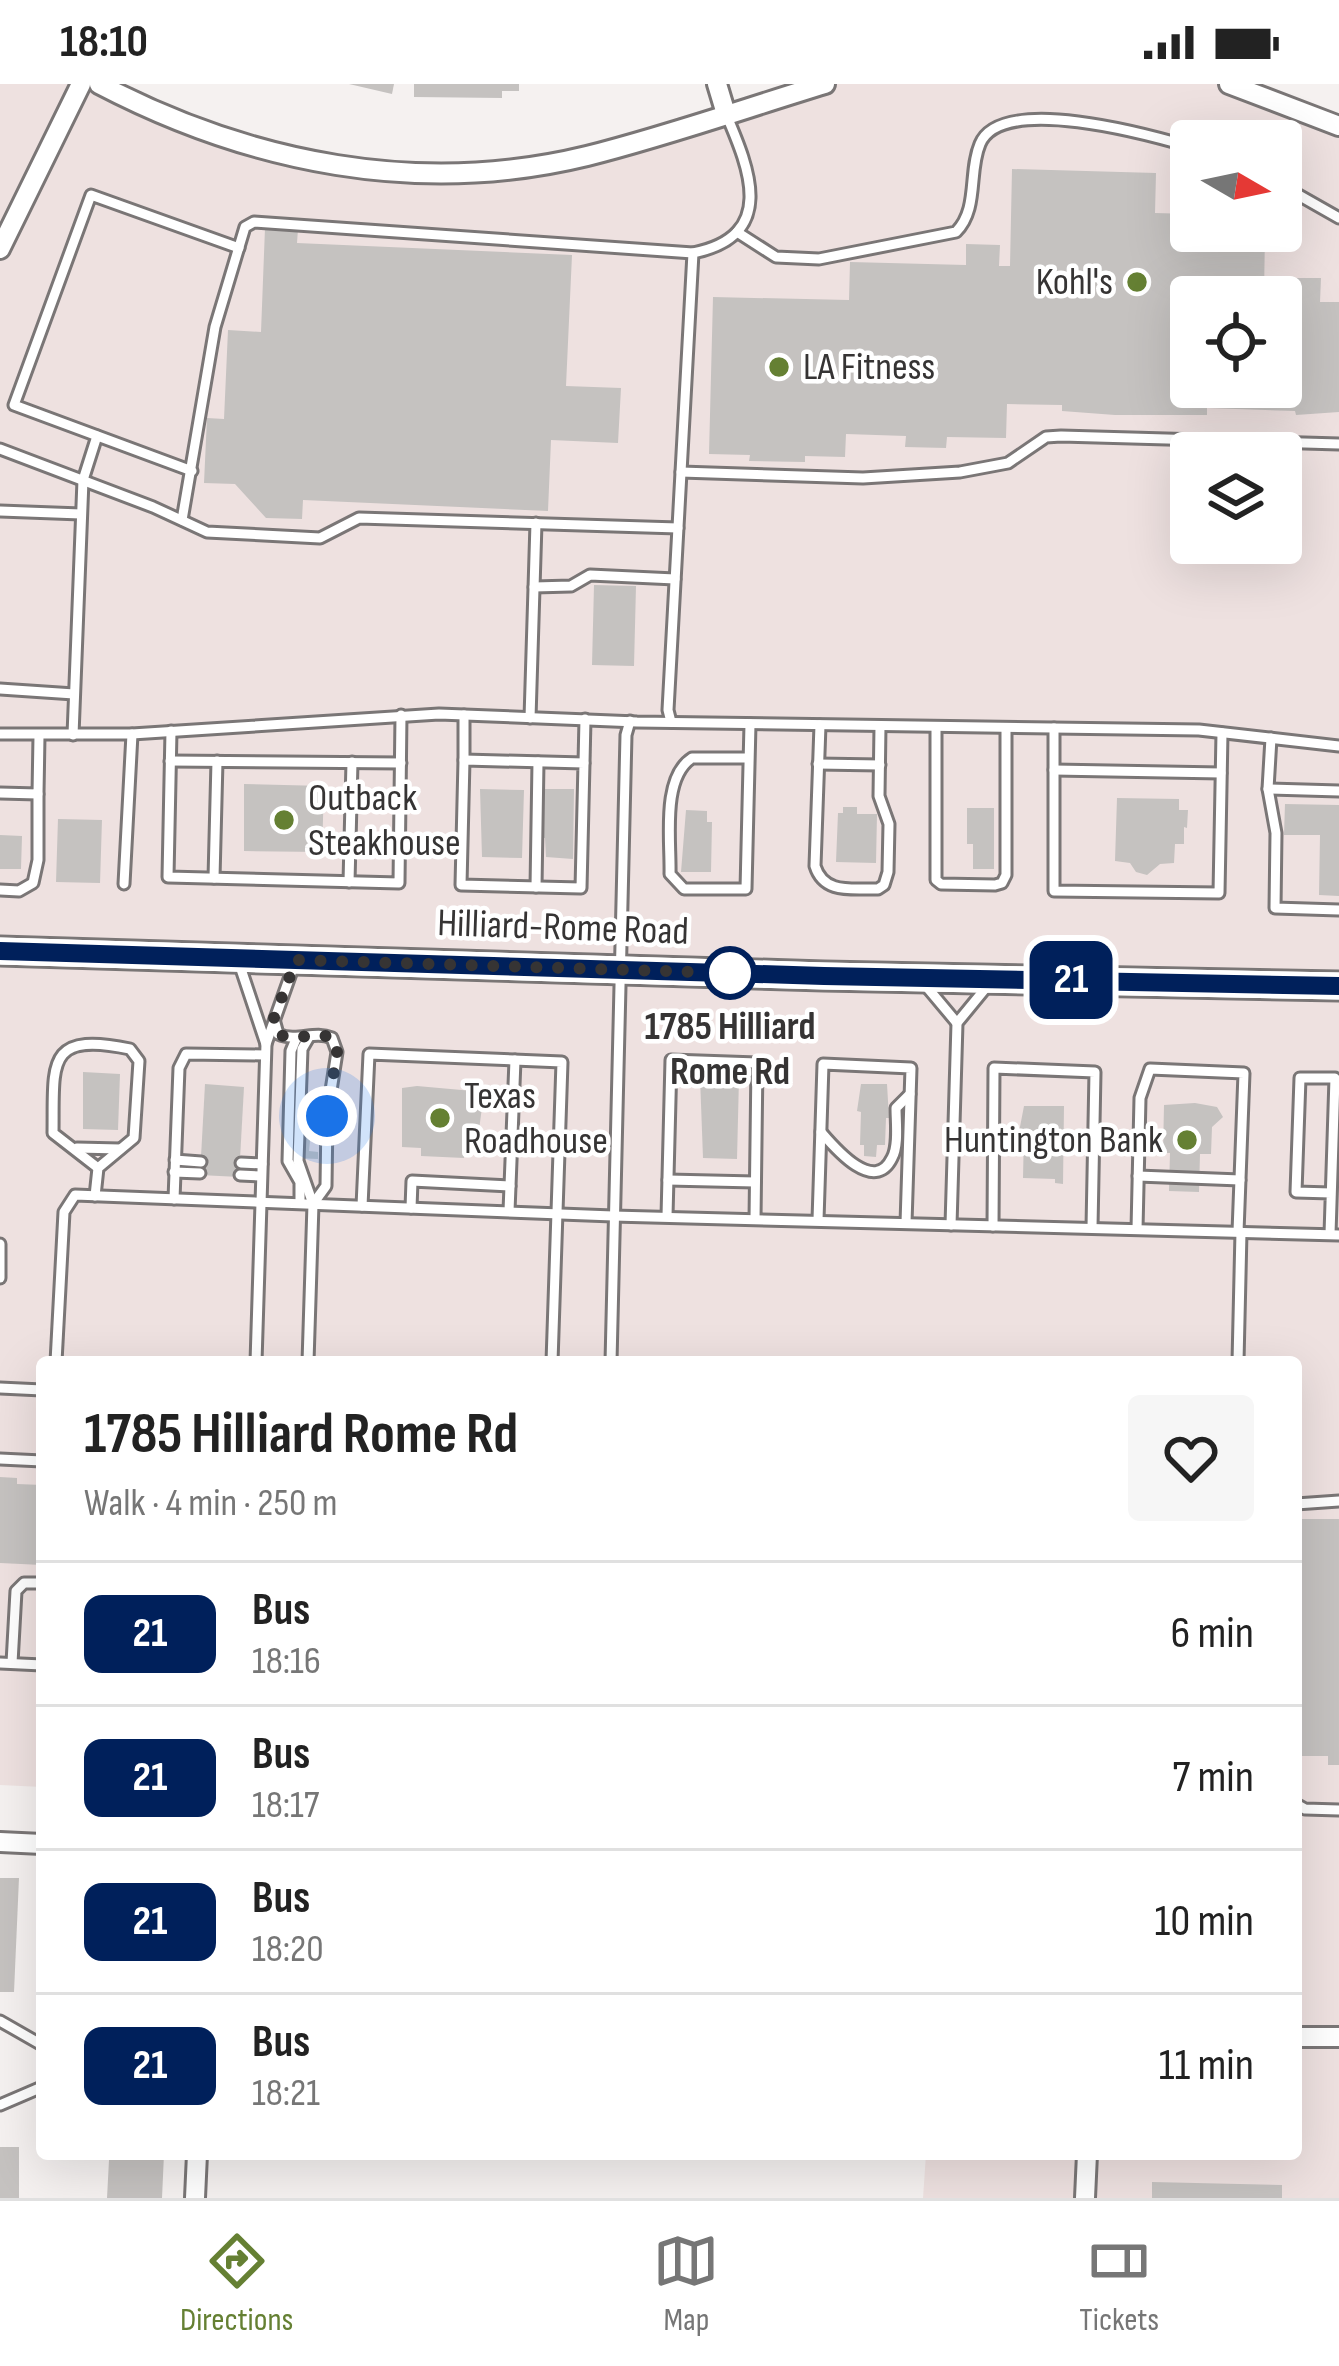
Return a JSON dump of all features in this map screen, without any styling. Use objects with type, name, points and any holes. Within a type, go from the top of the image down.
[{"type":"main road","name":"Hilliard-Rome Road","points":[[0,952],[1339,986]]},
{"type":"street","points":[[0,249],[81,84]]},
{"type":"street","points":[[99,84],[158,114],[248,148],[312,163],[416,174],[502,170],[584,157],[825,84]]},
{"type":"street","points":[[717,84],[726,114]]},
{"type":"street","points":[[1229,84],[1339,126]]},
{"type":"street","points":[[0,1842],[36,1844]]},
{"type":"street","points":[[1302,2037],[1339,2037]]},
{"type":"street","points":[[195,2198],[197,2160]]},
{"type":"street","points":[[1085,2198],[1087,2160]]},
{"type":"lane","points":[[182,520],[215,327],[245,227],[254,222],[692,253],[713,249],[737,232],[752,202],[726,114]]},
{"type":"lane","points":[[737,232],[776,257],[791,259],[819,259],[956,232],[970,207],[978,148],[998,124],[1013,120],[1078,122],[1170,142]]},
{"type":"lane","points":[[193,470],[14,405],[91,195],[239,248]]},
{"type":"lane","points":[[1302,197],[1339,218]]},
{"type":"lane","points":[[671,722],[692,253]]},
{"type":"lane","points":[[73,735],[82,479],[97,436]]},
{"type":"lane","points":[[681,472],[863,478],[960,472],[1008,463],[1046,437],[1061,436],[1339,444]]},
{"type":"lane","points":[[0,449],[208,532],[320,538],[358,518],[678,528]]},
{"type":"lane","points":[[0,511],[82,514]]},
{"type":"lane","points":[[530,718],[536,523]]},
{"type":"lane","points":[[534,587],[571,586],[590,575],[675,579]]},
{"type":"lane","points":[[0,689],[74,694]]},
{"type":"lane","points":[[171,731],[169,877],[399,883],[401,715]]},
{"type":"lane","points":[[464,715],[461,885],[580,888],[585,719]]},
{"type":"lane","points":[[0,734],[132,734],[464,715],[1222,733],[1339,746]]},
{"type":"lane","points":[[611,1356],[630,721]]},
{"type":"lane","points":[[749,758],[703,756],[679,769],[674,784],[670,874],[684,889],[746,890],[750,724]]},
{"type":"lane","points":[[820,725],[815,866],[825,884],[836,888],[884,885],[888,872],[889,824],[879,796],[880,726]]},
{"type":"lane","points":[[937,727],[934,872],[941,884],[994,885],[1006,875],[1006,728]]},
{"type":"lane","points":[[1054,728],[1054,891],[1219,893],[1222,733]]},
{"type":"lane","points":[[124,884],[132,734]]},
{"type":"lane","points":[[0,890],[19,891],[33,883],[38,860],[39,736]]},
{"type":"lane","points":[[1271,738],[1268,789],[1276,833],[1275,908],[1339,910]]},
{"type":"lane","points":[[464,760],[584,763]]},
{"type":"lane","points":[[170,761],[401,763]]},
{"type":"lane","points":[[214,878],[217,761]]},
{"type":"lane","points":[[349,882],[352,762]]},
{"type":"lane","points":[[536,887],[538,762]]},
{"type":"lane","points":[[818,764],[880,766]]},
{"type":"lane","points":[[1054,770],[1220,773]]},
{"type":"lane","points":[[1268,789],[1339,791]]},
{"type":"lane","points":[[0,794],[38,794]]},
{"type":"lane","points":[[237,957],[266,1049]]},
{"type":"lane","points":[[256,1356],[266,1049],[296,960]]},
{"type":"lane","points":[[919,978],[957,1023]]},
{"type":"lane","points":[[951,1225],[957,1023],[993,979]]},
{"type":"lane","points":[[274,1018],[278,1034],[296,1040],[319,1033],[332,1038],[337,1052],[327,1116],[326,1186],[313,1204]]},
{"type":"lane","points":[[308,1356],[313,1204],[298,1161],[302,1049],[309,1036]]},
{"type":"lane","points":[[296,1040],[291,1051],[288,1161],[300,1183],[300,1203]]},
{"type":"lane","points":[[95,1196],[98,1168],[130,1144],[136,1127],[139,1061],[135,1053],[122,1047],[73,1044],[64,1050],[53,1073],[53,1133],[98,1168]]},
{"type":"lane","points":[[174,1198],[178,1069],[186,1054],[266,1049]]},
{"type":"lane","points":[[362,1206],[369,1054],[562,1062],[552,1356]]},
{"type":"lane","points":[[509,1211],[515,1060]]},
{"type":"lane","points":[[667,1216],[671,1060],[757,1063],[755,1219]]},
{"type":"lane","points":[[818,1220],[823,1064],[911,1068],[906,1223]]},
{"type":"lane","points":[[993,1226],[994,1068],[1095,1072],[1092,1227]]},
{"type":"lane","points":[[1137,1228],[1141,1098],[1150,1069],[1244,1073],[1238,1356]]},
{"type":"lane","points":[[56,1356],[64,1212],[75,1195],[613,1216],[1334,1235],[1335,1078],[1300,1078],[1296,1192],[1331,1193]]},
{"type":"lane","points":[[821,1132],[852,1166],[872,1171],[883,1168],[894,1155],[896,1108],[910,1093]]},
{"type":"lane","points":[[71,1148],[122,1149]]},
{"type":"lane","points":[[174,1166],[200,1167]]},
{"type":"lane","points":[[240,1169],[262,1170]]},
{"type":"lane","points":[[1138,1176],[1240,1180]]},
{"type":"lane","points":[[411,1208],[412,1180],[510,1186]]},
{"type":"lane","points":[[668,1180],[755,1182]]},
{"type":"lane","points":[[0,1244],[0,1278]]},
{"type":"lane","points":[[0,1388],[36,1390]]},
{"type":"lane","points":[[0,1459],[36,1462]]},
{"type":"lane","points":[[1302,1504],[1339,1501]]},
{"type":"lane","points":[[36,1583],[24,1582],[16,1591],[6,1663],[36,1665]]},
{"type":"lane","points":[[1302,1807],[1339,1810]]},
{"type":"lane","points":[[0,2021],[36,2042]]},
{"type":"lane","points":[[0,2105],[36,2090]]},
{"type":"shaded area","points":[[0,84],[99,84],[312,163],[502,170],[825,84],[1229,84],[1339,126],[1339,2198],[923,2198],[926,2160],[1302,2160],[1302,1356],[36,1356],[36,1787],[0,1785]]},
{"type":"building","points":[[349,84],[394,84],[392,94]]},
{"type":"building","points":[[414,84],[519,84],[519,91],[502,91],[502,98],[414,97]]},
{"type":"building","points":[[1012,169],[1156,173],[1155,213],[1170,213],[1170,252],[1265,252],[1264,276],[1170,276],[1170,408],[1207,408],[1207,415],[1115,415],[1062,411],[1062,405],[1007,404],[1006,438],[947,437],[946,448],[905,447],[906,436],[846,434],[845,457],[805,456],[805,462],[749,461],[750,455],[709,454],[713,297],[849,300],[850,262],[966,265],[966,244],[1000,245],[999,266],[1010,266]]},
{"type":"building","points":[[265,228],[298,229],[297,243],[572,255],[566,386],[621,388],[618,443],[551,440],[548,511],[303,500],[302,519],[266,518],[235,484],[204,483],[207,418],[224,419],[228,330],[261,332]]},
{"type":"building","points":[[1302,278],[1321,278],[1320,302],[1339,302],[1339,412],[1296,415],[1295,411],[1207,408],[1302,408]]},
{"type":"building","points":[[594,585],[636,586],[634,666],[592,665]]},
{"type":"building","name":"Outback Steakhouse","points":[[244,784],[324,786],[322,852],[244,851]]},
{"type":"building","points":[[480,789],[524,790],[522,858],[482,857]]},
{"type":"building","points":[[541,789],[574,789],[573,859],[546,857],[545,838],[538,838]]},
{"type":"building","points":[[1117,798],[1179,799],[1179,810],[1188,810],[1187,828],[1184,844],[1175,844],[1174,863],[1160,864],[1147,875],[1136,872],[1130,863],[1115,861]]},
{"type":"building","points":[[1285,804],[1339,805],[1339,896],[1319,895],[1320,835],[1284,835]]},
{"type":"building","points":[[843,807],[857,807],[857,814],[877,814],[876,863],[836,862],[838,813],[843,813]]},
{"type":"building","points":[[967,808],[994,808],[994,869],[973,869]]},
{"type":"building","points":[[686,810],[707,811],[707,822],[712,822],[711,872],[681,872]]},
{"type":"building","points":[[58,819],[102,820],[100,883],[56,882]]},
{"type":"building","points":[[0,835],[22,836],[21,869],[0,869]]},
{"type":"building","points":[[83,1072],[120,1074],[118,1130],[83,1129]]},
{"type":"building","points":[[700,1077],[739,1078],[737,1159],[703,1158]]},
{"type":"building","points":[[205,1084],[244,1087],[239,1177],[200,1175]]},
{"type":"building","points":[[861,1084],[887,1084],[885,1145],[877,1145],[876,1157],[864,1156],[864,1145],[860,1145]]},
{"type":"building","name":"Texas Roadhouse","points":[[402,1088],[484,1092],[479,1130],[473,1130],[473,1149],[464,1149],[464,1158],[421,1156],[421,1148],[402,1147]]},
{"type":"building","name":"Huntington Bank","points":[[1164,1105],[1217,1107],[1223,1117],[1212,1127],[1211,1154],[1200,1154],[1199,1192],[1169,1191],[1170,1153],[1163,1153]]},
{"type":"building","points":[[1024,1106],[1064,1106],[1063,1184],[1055,1179],[1023,1178],[1024,1132],[1019,1132]]},
{"type":"building","points":[[304,1130],[311,1130],[309,1151],[318,1152],[318,1159],[293,1158],[293,1151],[303,1152]]},
{"type":"building","points":[[0,1477],[17,1478],[17,1484],[36,1485],[36,1565],[0,1563]]},
{"type":"building","points":[[1302,1519],[1339,1519],[1339,1765],[1328,1765],[1328,1756],[1302,1756]]},
{"type":"building","points":[[0,1878],[19,1878],[14,1992],[0,1992]]},
{"type":"building","points":[[0,2147],[19,2147],[19,2198],[0,2198]]},
{"type":"building","points":[[109,2160],[164,2160],[162,2198],[107,2198]]},
{"type":"building","points":[[1152,2182],[1282,2185],[1282,2198],[1152,2198]]},
{"type":"bus line","name":"21","points":[[0,951],[1339,986]]},
{"type":"place","name":"Kohl's","points":[[1137,282]]},
{"type":"place","name":"LA Fitness","points":[[779,367]]},
{"type":"place","name":"Outback Steakhouse","points":[[284,820]]},
{"type":"place","name":"1785 Hilliard Rome Rd","points":[[730,973]]},
{"type":"place","name":"Texas Roadhouse","points":[[440,1118]]},
{"type":"place","name":"Huntington Bank","points":[[1187,1140]]},
{"type":"route","points":[[327,1116],[337,1052],[332,1038],[319,1033],[290,1040],[278,1034],[274,1018],[296,960],[730,973]]}]
